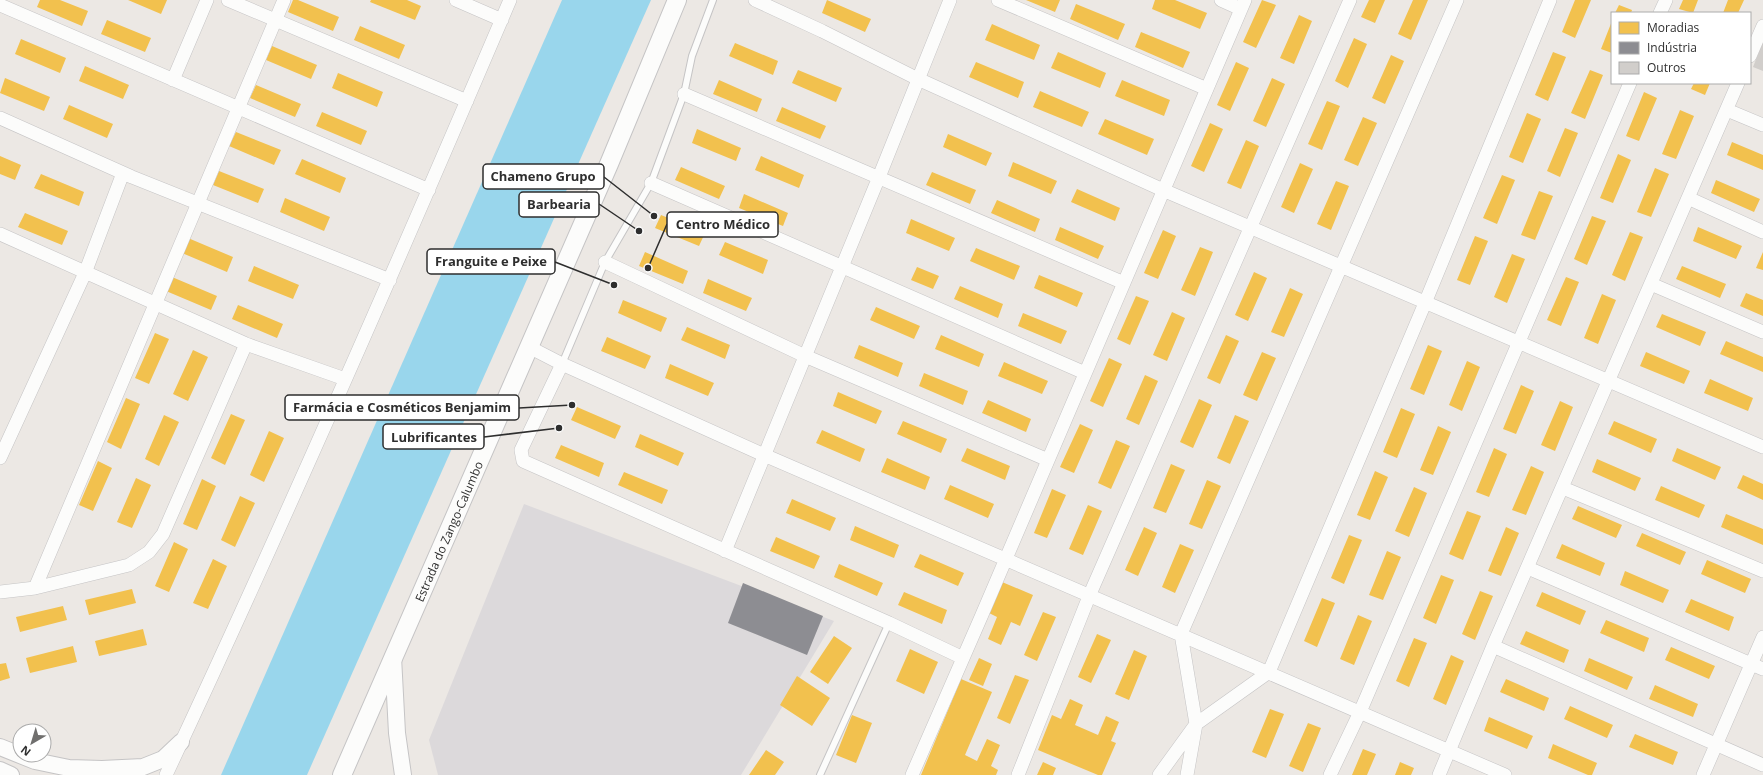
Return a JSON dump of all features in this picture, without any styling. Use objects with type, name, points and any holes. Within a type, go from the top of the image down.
[{"type":"main road","name":"Estrada do Zango-Calumbo","points":[[342,775],[393,654],[609,164],[678,0]]},
{"type":"street","points":[[173,80],[207,0]]},
{"type":"street","points":[[228,0],[467,101]]},
{"type":"street","points":[[35,588],[284,0]]},
{"type":"street","points":[[456,0],[502,20]]},
{"type":"street","points":[[166,775],[223,653],[390,280],[510,0]]},
{"type":"street","points":[[755,0],[822,31],[918,79],[1163,190],[1763,447]]},
{"type":"street","points":[[725,551],[950,0]]},
{"type":"street","points":[[998,0],[1207,89]]},
{"type":"street","points":[[912,775],[1243,4],[1221,0]]},
{"type":"street","points":[[1018,775],[1090,594],[1350,0]]},
{"type":"street","points":[[1187,775],[1196,724],[1181,634],[1457,0]]},
{"type":"street","points":[[1159,775],[1196,724],[1269,672],[1425,303],[1550,0]]},
{"type":"street","points":[[1660,12],[1666,0]]},
{"type":"street","points":[[0,4],[429,190]]},
{"type":"street","points":[[1751,54],[1763,26]]},
{"type":"street","points":[[1330,775],[1360,712],[1630,84]]},
{"type":"street","points":[[1439,775],[1493,646],[1738,84]]},
{"type":"street","points":[[684,94],[1124,284]]},
{"type":"street","points":[[1727,110],[1763,126]]},
{"type":"street","points":[[0,118],[123,173],[390,280]]},
{"type":"street","points":[[0,458],[85,273],[123,173]]},
{"type":"street","points":[[651,183],[841,268],[1085,373]]},
{"type":"street","points":[[1688,198],[1763,232]]},
{"type":"street","points":[[0,234],[155,305],[246,344],[345,380]]},
{"type":"street","points":[[605,262],[805,356],[1048,460]]},
{"type":"street","points":[[1651,284],[1763,332]]},
{"type":"street","points":[[0,592],[35,588],[129,565],[149,552],[163,534],[246,344]]},
{"type":"street","points":[[528,347],[562,364],[764,455],[1090,594],[1449,752],[1505,775]]},
{"type":"street","points":[[562,364],[521,450],[523,461],[889,623],[962,658]]},
{"type":"street","points":[[1563,488],[1763,571]]},
{"type":"street","points":[[1528,568],[1757,667]]},
{"type":"street","points":[[1703,775],[1715,746],[1757,667],[1763,637]]},
{"type":"street","points":[[1493,646],[1715,746],[1763,765]]},
{"type":"street","points":[[393,654],[397,733],[403,775]]},
{"type":"street","points":[[0,747],[35,761],[69,768],[102,769],[143,767],[163,758],[181,742]]},
{"type":"street","points":[[0,770],[11,775]]},
{"type":"lane","points":[[562,364],[605,262],[651,183],[684,94],[692,56],[713,0]]},
{"type":"lane","points":[[820,775],[889,623]]},
{"type":"shaded area","points":[[524,504],[834,621],[741,775],[438,775],[429,740]]},
{"type":"water","points":[[562,0],[651,0],[307,775],[221,775]]},
{"type":"building: Moradias","points":[[40,0],[60,0],[88,11],[82,26],[37,7]]},
{"type":"building: Moradias","points":[[128,0],[167,0],[161,14]]},
{"type":"building: Moradias","points":[[293,0],[298,0],[339,17],[333,31],[288,12]]},
{"type":"building: Moradias","points":[[371,0],[407,0],[421,6],[415,20],[370,2]]},
{"type":"building: Moradias","points":[[827,0],[871,19],[865,32],[822,13]]},
{"type":"building: Moradias","points":[[1026,0],[1060,0],[1055,12]]},
{"type":"building: Moradias","points":[[1155,0],[1175,0],[1207,13],[1200,29],[1152,9]]},
{"type":"building: Moradias","points":[[1262,0],[1276,5],[1256,48],[1243,42]]},
{"type":"building: Moradias","points":[[1369,0],[1385,0],[1375,23],[1361,17]]},
{"type":"building: Moradias","points":[[1413,0],[1428,0],[1411,40],[1398,34]]},
{"type":"building: Moradias","points":[[1575,0],[1591,0],[1575,38],[1562,32]]},
{"type":"building: Moradias","points":[[1683,0],[1698,0],[1693,12],[1679,9]]},
{"type":"building: Moradias","points":[[1728,0],[1744,0],[1738,12],[1723,12]]},
{"type":"building: Moradias","points":[[1076,4],[1125,24],[1118,40],[1070,19]]},
{"type":"building: Moradias","points":[[1619,5],[1632,10],[1631,12],[1616,12]]},
{"type":"building: Moradias","points":[[1299,15],[1312,21],[1294,64],[1280,58]]},
{"type":"building: Moradias","points":[[107,20],[151,38],[145,52],[101,34]]},
{"type":"building: Moradias","points":[[992,24],[1040,45],[1034,60],[985,40]]},
{"type":"building: Moradias","points":[[1611,24],[1611,53],[1601,49]]},
{"type":"building: Moradias","points":[[360,26],[405,45],[399,59],[354,40]]},
{"type":"building: Moradias","points":[[1141,32],[1190,52],[1183,68],[1135,47]]},
{"type":"building: Moradias","points":[[1354,38],[1367,44],[1348,88],[1335,81]]},
{"type":"building: Moradias","points":[[21,39],[66,58],[60,73],[15,54]]},
{"type":"building: Moradias","points":[[735,43],[778,61],[773,75],[729,56]]},
{"type":"building: Moradias","points":[[272,46],[317,65],[311,79],[266,60]]},
{"type":"building: Moradias","points":[[1058,52],[1106,73],[1100,88],[1051,68]]},
{"type":"building: Moradias","points":[[1553,52],[1566,57],[1548,101],[1535,95]]},
{"type":"building: Moradias","points":[[1391,55],[1404,61],[1385,104],[1372,98]]},
{"type":"building: Moradias","points":[[976,62],[1024,82],[1018,98],[969,77]]},
{"type":"building: Moradias","points":[[1236,62],[1249,68],[1230,111],[1217,105]]},
{"type":"building: Moradias","points":[[85,66],[129,85],[123,99],[79,81]]},
{"type":"building: Moradias","points":[[798,70],[842,88],[836,102],[792,83]]},
{"type":"building: Moradias","points":[[1590,70],[1603,75],[1585,119],[1571,113]]},
{"type":"building: Moradias","points":[[338,73],[383,92],[377,107],[332,88]]},
{"type":"building: Moradias","points":[[5,78],[50,97],[44,111],[0,93]]},
{"type":"building: Moradias","points":[[1272,78],[1285,84],[1266,127],[1253,121]]},
{"type":"building: Moradias","points":[[719,80],[762,99],[757,112],[713,94]]},
{"type":"building: Moradias","points":[[1122,80],[1170,100],[1164,116],[1115,96]]},
{"type":"building: Moradias","points":[[1694,84],[1710,84],[1705,95],[1691,89]]},
{"type":"building: Moradias","points":[[256,85],[301,104],[295,117],[250,98]]},
{"type":"building: Moradias","points":[[1040,91],[1089,112],[1082,127],[1033,107]]},
{"type":"building: Moradias","points":[[1644,92],[1657,98],[1639,141],[1626,136]]},
{"type":"building: Moradias","points":[[1327,101],[1340,106],[1322,150],[1308,144]]},
{"type":"building: Moradias","points":[[69,105],[113,124],[107,138],[63,119]]},
{"type":"building: Moradias","points":[[782,107],[826,126],[820,139],[776,121]]},
{"type":"building: Moradias","points":[[1680,110],[1694,116],[1676,159],[1662,154]]},
{"type":"building: Moradias","points":[[322,112],[367,131],[361,145],[316,126]]},
{"type":"building: Moradias","points":[[1527,113],[1541,119],[1523,163],[1509,157]]},
{"type":"building: Moradias","points":[[1363,117],[1377,123],[1358,166],[1344,160]]},
{"type":"building: Moradias","points":[[1105,119],[1154,139],[1147,155],[1098,134]]},
{"type":"building: Moradias","points":[[1210,123],[1223,129],[1204,172],[1191,166]]},
{"type":"building: Moradias","points":[[1565,128],[1578,133],[1560,177],[1547,171]]},
{"type":"building: Moradias","points":[[697,129],[741,148],[736,161],[692,143]]},
{"type":"building: Moradias","points":[[236,132],[281,150],[274,165],[229,146]]},
{"type":"building: Moradias","points":[[948,134],[992,153],[986,166],[943,147]]},
{"type":"building: Moradias","points":[[1246,140],[1259,146],[1241,189],[1227,183]]},
{"type":"building: Moradias","points":[[1732,142],[1763,155],[1763,170],[1727,155]]},
{"type":"building: Moradias","points":[[1618,154],[1631,160],[1613,203],[1600,198]]},
{"type":"building: Moradias","points":[[0,156],[21,165],[15,180],[0,174]]},
{"type":"building: Moradias","points":[[761,156],[804,175],[799,188],[755,170]]},
{"type":"building: Moradias","points":[[302,159],[346,178],[340,193],[295,174]]},
{"type":"building: Moradias","points":[[1013,162],[1057,181],[1051,194],[1008,176]]},
{"type":"building: Moradias","points":[[1300,163],[1313,169],[1294,213],[1281,207]]},
{"type":"building: Moradias","points":[[681,167],[725,186],[719,199],[675,180]]},
{"type":"building: Moradias","points":[[1655,168],[1669,174],[1651,217],[1637,212]]},
{"type":"building: Moradias","points":[[219,171],[264,189],[258,203],[213,185]]},
{"type":"building: Moradias","points":[[932,172],[976,190],[970,204],[926,185]]},
{"type":"building: Moradias","points":[[41,174],[84,192],[79,206],[34,188]]},
{"type":"building: Moradias","points":[[1502,175],[1515,180],[1497,224],[1483,218]]},
{"type":"building: Moradias","points":[[1716,180],[1760,199],[1754,212],[1711,193]]},
{"type":"building: Moradias","points":[[1336,181],[1349,186],[1331,230],[1317,224]]},
{"type":"building: Moradias","points":[[1077,189],[1120,208],[1115,221],[1071,202]]},
{"type":"building: Moradias","points":[[1539,191],[1553,196],[1535,240],[1521,235]]},
{"type":"building: Moradias","points":[[744,194],[788,213],[783,226],[739,208]]},
{"type":"building: Moradias","points":[[285,198],[330,217],[324,231],[280,212]]},
{"type":"building: Moradias","points":[[997,200],[1040,219],[1035,232],[991,213]]},
{"type":"building: Moradias","points":[[25,213],[68,231],[62,245],[18,227]]},
{"type":"building: Moradias","points":[[661,215],[705,233],[699,246],[655,228]]},
{"type":"building: Moradias","points":[[1592,216],[1606,221],[1587,265],[1574,259]]},
{"type":"building: Moradias","points":[[911,219],[955,238],[949,251],[906,233]]},
{"type":"building: Moradias","points":[[1060,227],[1104,246],[1098,259],[1055,240]]},
{"type":"building: Moradias","points":[[1698,227],[1742,246],[1736,259],[1693,241]]},
{"type":"building: Moradias","points":[[1163,230],[1176,236],[1158,279],[1144,273]]},
{"type":"building: Moradias","points":[[1630,232],[1643,237],[1625,281],[1612,275]]},
{"type":"building: Moradias","points":[[1475,236],[1488,241],[1470,285],[1457,280]]},
{"type":"building: Moradias","points":[[188,238],[233,257],[227,272],[182,253]]},
{"type":"building: Moradias","points":[[725,242],[768,260],[763,274],[719,255]]},
{"type":"building: Moradias","points":[[1200,247],[1213,252],[1195,296],[1181,290]]},
{"type":"building: Moradias","points":[[976,248],[1020,266],[1014,280],[970,261]]},
{"type":"building: Moradias","points":[[645,252],[688,271],[683,284],[639,266]]},
{"type":"building: Moradias","points":[[1763,252],[1763,270],[1756,268]]},
{"type":"building: Moradias","points":[[1512,254],[1525,259],[1507,303],[1494,297]]},
{"type":"building: Moradias","points":[[254,266],[299,285],[293,299],[248,281]]},
{"type":"building: Moradias","points":[[1682,266],[1726,284],[1720,298],[1676,279]]},
{"type":"building: Moradias","points":[[917,267],[939,276],[933,289],[911,280]]},
{"type":"building: Moradias","points":[[1254,272],[1267,278],[1248,321],[1235,315]]},
{"type":"building: Moradias","points":[[1039,275],[1083,293],[1077,307],[1034,288]]},
{"type":"building: Moradias","points":[[172,277],[217,296],[211,310],[166,291]]},
{"type":"building: Moradias","points":[[1566,277],[1579,282],[1561,326],[1547,320]]},
{"type":"building: Moradias","points":[[708,279],[752,298],[746,311],[703,293]]},
{"type":"building: Moradias","points":[[960,286],[1003,304],[998,318],[954,299]]},
{"type":"building: Moradias","points":[[1290,288],[1303,294],[1284,337],[1271,332]]},
{"type":"building: Moradias","points":[[1746,293],[1763,300],[1763,316],[1740,306]]},
{"type":"building: Moradias","points":[[1602,294],[1616,300],[1598,344],[1584,338]]},
{"type":"building: Moradias","points":[[1136,296],[1149,301],[1130,345],[1117,339]]},
{"type":"building: Moradias","points":[[623,300],[667,318],[661,332],[618,313]]},
{"type":"building: Moradias","points":[[238,305],[283,324],[277,338],[232,319]]},
{"type":"building: Moradias","points":[[876,307],[920,326],[914,339],[870,320]]},
{"type":"building: Moradias","points":[[1172,312],[1185,318],[1167,361],[1153,355]]},
{"type":"building: Moradias","points":[[1023,313],[1067,331],[1061,344],[1018,326]]},
{"type":"building: Moradias","points":[[1662,314],[1706,332],[1700,346],[1656,327]]},
{"type":"building: Moradias","points":[[687,327],[730,345],[725,359],[681,340]]},
{"type":"building: Moradias","points":[[155,333],[169,339],[149,384],[135,378]]},
{"type":"building: Moradias","points":[[941,335],[984,354],[979,367],[935,349]]},
{"type":"building: Moradias","points":[[1226,335],[1239,341],[1220,384],[1207,378]]},
{"type":"building: Moradias","points":[[607,337],[651,356],[645,369],[601,351]]},
{"type":"building: Moradias","points":[[1726,341],[1763,357],[1763,372],[1720,354]]},
{"type":"building: Moradias","points":[[859,345],[903,363],[898,377],[854,358]]},
{"type":"building: Moradias","points":[[1428,345],[1442,351],[1424,395],[1410,389]]},
{"type":"building: Moradias","points":[[193,350],[208,357],[188,401],[173,394]]},
{"type":"building: Moradias","points":[[1262,352],[1276,358],[1257,401],[1243,395]]},
{"type":"building: Moradias","points":[[1646,352],[1690,371],[1684,384],[1640,366]]},
{"type":"building: Moradias","points":[[1109,358],[1122,364],[1103,407],[1090,401]]},
{"type":"building: Moradias","points":[[1467,361],[1480,367],[1462,411],[1449,405]]},
{"type":"building: Moradias","points":[[1004,362],[1048,381],[1042,394],[998,376]]},
{"type":"building: Moradias","points":[[670,364],[714,383],[708,396],[665,378]]},
{"type":"building: Moradias","points":[[924,373],[968,391],[963,405],[919,386]]},
{"type":"building: Moradias","points":[[1145,375],[1158,381],[1139,425],[1126,419]]},
{"type":"building: Moradias","points":[[1710,379],[1753,398],[1748,411],[1704,393]]},
{"type":"building: Moradias","points":[[1521,385],[1534,391],[1516,434],[1503,429]]},
{"type":"building: Moradias","points":[[838,392],[882,411],[876,424],[833,406]]},
{"type":"building: Moradias","points":[[126,398],[140,404],[121,449],[107,442]]},
{"type":"building: Moradias","points":[[1199,399],[1212,405],[1193,448],[1180,442]]},
{"type":"building: Moradias","points":[[988,400],[1031,419],[1026,432],[982,413]]},
{"type":"building: Moradias","points":[[1560,401],[1573,407],[1555,451],[1541,445]]},
{"type":"building: Moradias","points":[[577,407],[621,426],[615,439],[571,420]]},
{"type":"building: Moradias","points":[[1401,408],[1415,414],[1397,458],[1383,452]]},
{"type":"building: Moradias","points":[[231,414],[245,420],[225,465],[211,458]]},
{"type":"building: Moradias","points":[[164,415],[179,422],[159,466],[145,459]]},
{"type":"building: Moradias","points":[[1235,415],[1249,421],[1230,464],[1217,458]]},
{"type":"building: Moradias","points":[[903,421],[947,439],[941,453],[897,434]]},
{"type":"building: Moradias","points":[[1614,421],[1657,439],[1651,453],[1608,434]]},
{"type":"building: Moradias","points":[[1080,424],[1093,430],[1074,473],[1060,467]]},
{"type":"building: Moradias","points":[[1438,426],[1451,432],[1433,475],[1420,470]]},
{"type":"building: Moradias","points":[[822,430],[865,449],[860,462],[816,443]]},
{"type":"building: Moradias","points":[[269,431],[284,438],[264,482],[250,475]]},
{"type":"building: Moradias","points":[[640,434],[684,453],[678,466],[635,447]]},
{"type":"building: Moradias","points":[[1116,440],[1130,446],[1111,489],[1098,483]]},
{"type":"building: Moradias","points":[[561,445],[604,463],[599,477],[555,458]]},
{"type":"building: Moradias","points":[[967,448],[1010,466],[1005,480],[961,461]]},
{"type":"building: Moradias","points":[[1494,448],[1507,454],[1489,497],[1476,492]]},
{"type":"building: Moradias","points":[[1677,448],[1721,467],[1715,480],[1672,461]]},
{"type":"building: Moradias","points":[[887,458],[930,477],[925,490],[881,472]]},
{"type":"building: Moradias","points":[[1597,459],[1641,478],[1635,491],[1592,472]]},
{"type":"building: Moradias","points":[[98,461],[112,468],[93,511],[79,505]]},
{"type":"building: Moradias","points":[[1171,464],[1185,470],[1166,513],[1153,508]]},
{"type":"building: Moradias","points":[[1531,466],[1544,472],[1526,515],[1512,510]]},
{"type":"building: Moradias","points":[[1375,471],[1388,477],[1370,520],[1357,515]]},
{"type":"building: Moradias","points":[[624,472],[668,490],[662,504],[618,485]]},
{"type":"building: Moradias","points":[[1743,475],[1763,484],[1763,500],[1737,488]]},
{"type":"building: Moradias","points":[[136,478],[151,485],[132,528],[117,522]]},
{"type":"building: Moradias","points":[[202,479],[216,486],[197,530],[183,524]]},
{"type":"building: Moradias","points":[[1207,480],[1221,486],[1202,529],[1189,524]]},
{"type":"building: Moradias","points":[[950,485],[994,504],[988,518],[944,499]]},
{"type":"building: Moradias","points":[[1661,486],[1705,505],[1699,518],[1655,500]]},
{"type":"building: Moradias","points":[[1414,487],[1427,493],[1409,537],[1395,531]]},
{"type":"building: Moradias","points":[[1052,489],[1066,495],[1047,538],[1034,533]]},
{"type":"building: Moradias","points":[[240,496],[255,503],[235,547],[221,540]]},
{"type":"building: Moradias","points":[[792,499],[836,518],[830,531],[786,513]]},
{"type":"building: Moradias","points":[[1088,505],[1102,511],[1083,555],[1069,549]]},
{"type":"building: Moradias","points":[[1578,506],[1622,525],[1616,538],[1572,519]]},
{"type":"building: Moradias","points":[[1467,511],[1481,516],[1463,560],[1449,554]]},
{"type":"building: Moradias","points":[[1726,514],[1763,529],[1763,545],[1721,527]]},
{"type":"building: Moradias","points":[[855,526],[899,545],[894,558],[850,540]]},
{"type":"building: Moradias","points":[[1144,527],[1157,533],[1138,576],[1125,570]]},
{"type":"building: Moradias","points":[[1506,527],[1519,533],[1501,576],[1488,571]]},
{"type":"building: Moradias","points":[[1642,533],[1686,552],[1680,565],[1636,546]]},
{"type":"building: Moradias","points":[[1349,535],[1362,540],[1344,584],[1331,578]]},
{"type":"building: Moradias","points":[[776,537],[820,556],[814,569],[770,551]]},
{"type":"building: Moradias","points":[[174,542],[188,549],[169,592],[155,586]]},
{"type":"building: Moradias","points":[[1180,544],[1194,550],[1175,593],[1162,587]]},
{"type":"building: Moradias","points":[[1562,544],[1605,563],[1600,576],[1556,558]]},
{"type":"building: Moradias","points":[[1387,551],[1401,557],[1383,600],[1369,595]]},
{"type":"building: Moradias","points":[[920,554],[964,573],[958,586],[914,567]]},
{"type":"building: Moradias","points":[[213,559],[227,566],[208,609],[193,603]]},
{"type":"building: Moradias","points":[[1707,560],[1751,579],[1745,593],[1701,574]]},
{"type":"building: Moradias","points":[[839,564],[883,583],[877,596],[834,577]]},
{"type":"building: Moradias","points":[[1625,571],[1669,590],[1663,603],[1620,585]]},
{"type":"building: Moradias","points":[[1441,575],[1454,580],[1436,624],[1423,618]]},
{"type":"building: Moradias","points":[[1002,582],[1033,595],[1020,626],[1011,622],[1001,645],[988,639],[997,617],[989,613]]},
{"type":"building: Moradias","points":[[132,589],[136,603],[89,615],[85,600]]},
{"type":"building: Moradias","points":[[1480,591],[1493,596],[1475,640],[1462,634]]},
{"type":"building: Moradias","points":[[904,592],[947,610],[942,624],[898,605]]},
{"type":"building: Moradias","points":[[1542,592],[1586,611],[1580,625],[1536,606]]},
{"type":"building: Moradias","points":[[1322,598],[1335,603],[1317,647],[1304,641]]},
{"type":"building: Moradias","points":[[1691,599],[1734,617],[1729,631],[1685,612]]},
{"type":"building: Moradias","points":[[63,606],[67,620],[20,632],[16,617]]},
{"type":"building: Moradias","points":[[1043,612],[1056,617],[1037,661],[1024,655]]},
{"type":"building: Moradias","points":[[1358,615],[1372,621],[1354,665],[1340,659]]},
{"type":"building: Moradias","points":[[1606,620],[1649,638],[1644,652],[1600,633]]},
{"type":"building: Moradias","points":[[143,629],[147,645],[99,656],[95,641]]},
{"type":"building: Moradias","points":[[1526,631],[1569,650],[1564,663],[1520,644]]},
{"type":"building: Moradias","points":[[1097,634],[1111,640],[1091,683],[1078,677]]},
{"type":"building: Moradias","points":[[834,636],[852,648],[828,684],[810,672]]},
{"type":"building: Moradias","points":[[1414,638],[1427,643],[1409,687],[1396,681]]},
{"type":"building: Moradias","points":[[73,646],[77,662],[30,673],[26,658]]},
{"type":"building: Moradias","points":[[1671,647],[1715,666],[1709,679],[1665,660]]},
{"type":"building: Moradias","points":[[910,649],[938,662],[924,694],[896,681]]},
{"type":"building: Moradias","points":[[1134,650],[1147,656],[1129,700],[1115,694]]},
{"type":"building: Moradias","points":[[1451,655],[1464,661],[1446,705],[1433,699]]},
{"type":"building: Moradias","points":[[979,658],[992,664],[983,686],[969,680]]},
{"type":"building: Moradias","points":[[1589,658],[1633,677],[1627,690],[1584,671]]},
{"type":"building: Moradias","points":[[6,663],[10,678],[0,681],[0,664]]},
{"type":"building: Moradias","points":[[1015,675],[1029,680],[1010,724],[997,718]]},
{"type":"building: Moradias","points":[[797,676],[830,698],[812,726],[780,705]]},
{"type":"building: Moradias","points":[[961,679],[992,692],[965,755],[977,761],[987,739],[1000,745],[991,766],[998,770],[996,775],[921,775]]},
{"type":"building: Moradias","points":[[1506,679],[1549,698],[1544,711],[1500,692]]},
{"type":"building: Moradias","points":[[1655,685],[1698,704],[1693,717],[1649,699]]},
{"type":"building: Moradias","points":[[1070,699],[1083,705],[1075,725],[1098,735],[1106,716],[1119,722],[1111,741],[1116,743],[1102,775],[1098,775],[1038,750],[1052,715],[1061,719]]},
{"type":"building: Moradias","points":[[1570,706],[1613,725],[1607,738],[1564,719]]},
{"type":"building: Moradias","points":[[1270,709],[1284,714],[1266,758],[1252,752]]},
{"type":"building: Moradias","points":[[852,715],[872,723],[856,763],[836,755]]},
{"type":"building: Moradias","points":[[1489,717],[1533,736],[1527,749],[1484,731]]},
{"type":"building: Moradias","points":[[1308,723],[1321,728],[1303,772],[1289,766]]},
{"type":"building: Moradias","points":[[1635,734],[1678,752],[1673,765],[1629,747]]},
{"type":"building: Moradias","points":[[1553,744],[1597,763],[1592,775],[1588,775],[1548,758]]},
{"type":"building: Moradias","points":[[1363,749],[1376,754],[1367,775],[1352,775]]},
{"type":"building: Moradias","points":[[766,750],[784,762],[775,775],[749,775]]},
{"type":"building: Moradias","points":[[1043,762],[1056,768],[1053,775],[1037,775]]},
{"type":"building: Moradias","points":[[1400,762],[1414,768],[1411,775],[1395,775]]},
{"type":"building: Indústria","points":[[743,583],[823,616],[807,655],[728,623]]},
{"type":"building: Outros","points":[[1763,42],[1763,71],[1753,67]]},
{"type":"place","name":"Chameno Grupo","points":[[654,216]]},
{"type":"place","name":"Barbearia","points":[[639,231]]},
{"type":"place","name":"Centro Médico","points":[[648,268]]},
{"type":"place","name":"Franguite e Peixe","points":[[614,285]]},
{"type":"place","name":"Farmácia e Cosméticos Benjamim","points":[[572,405]]},
{"type":"place","name":"Lubrificantes","points":[[559,428]]}]
